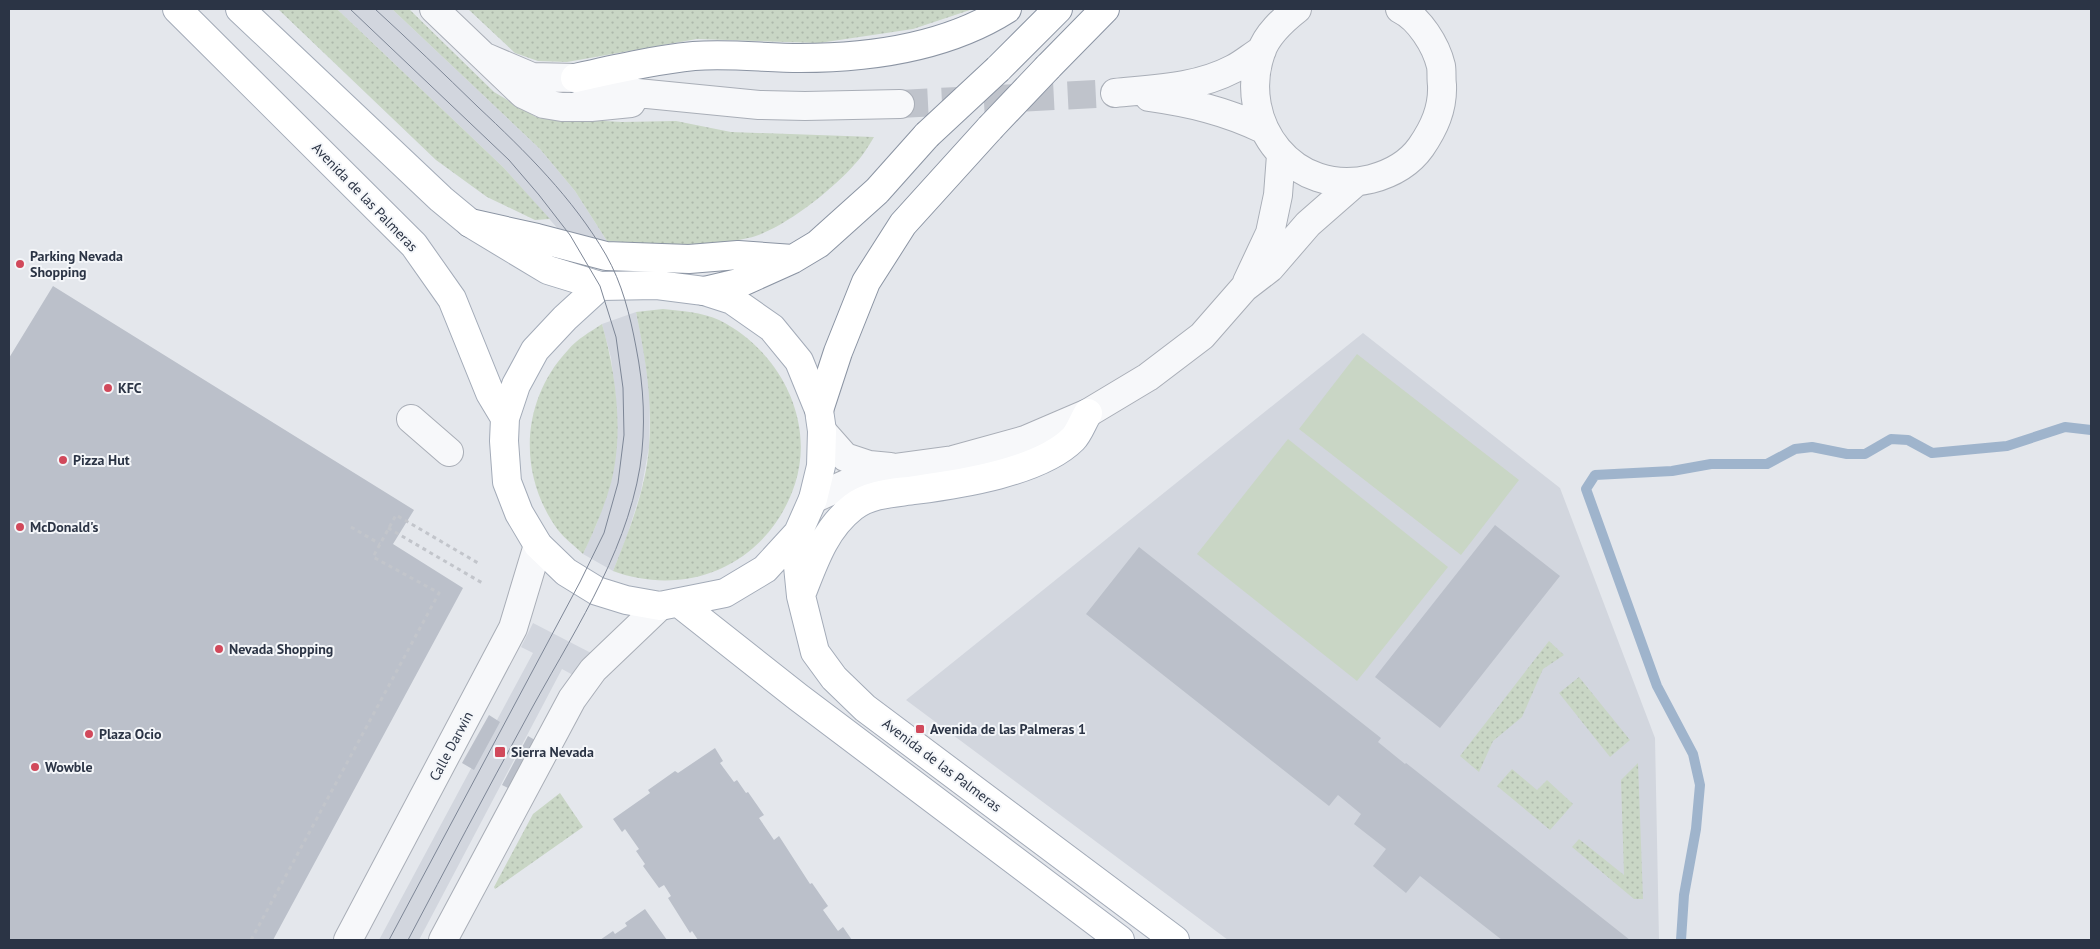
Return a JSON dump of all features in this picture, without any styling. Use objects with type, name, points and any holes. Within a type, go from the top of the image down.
[{"type":"main road","name":"Avenida de las Palmeras","points":[[177,9],[414,245],[452,299],[490,393],[505,418]]},
{"type":"main road","points":[[240,9],[441,199],[470,223],[548,270],[600,286],[657,284],[704,291],[732,300],[772,328],[799,361],[820,421]]},
{"type":"main road","points":[[575,78],[629,66],[694,56],[841,58],[871,54],[931,43],[987,22],[1007,9]]},
{"type":"main road","points":[[704,291],[742,282],[793,259],[818,244],[870,197],[927,135],[998,69],[1058,9]]},
{"type":"main road","points":[[600,286],[536,350],[516,385],[505,418],[504,441],[507,482],[519,514],[538,545],[566,572],[597,591],[626,600],[669,604],[725,593],[765,569],[798,533],[813,499],[821,466],[820,421],[838,352],[866,282],[903,224],[990,128],[1105,9]]},
{"type":"main road","points":[[470,223],[606,256],[689,259],[738,255],[793,259]]},
{"type":"main road","points":[[801,596],[815,558],[826,538],[839,520],[855,505],[876,496],[955,485],[1002,473],[1047,458],[1074,439],[1088,413]]},
{"type":"main road","name":"Avenida de las Palmeras","points":[[798,533],[797,556],[801,596],[815,652],[834,678],[865,708],[1176,940]]},
{"type":"main road","points":[[669,604],[798,697],[1120,940]]},
{"type":"street","points":[[434,9],[522,94],[544,104],[562,107],[591,107],[687,98]]},
{"type":"street","points":[[1297,9],[1278,24],[1262,50],[1254,76],[1255,104],[1263,129],[1281,154],[1303,171],[1328,180],[1356,182],[1387,174],[1414,156],[1433,130],[1443,98],[1440,65],[1428,36],[1406,12],[1400,9]]},
{"type":"street","points":[[1428,36],[1429,9]]},
{"type":"street","points":[[1262,50],[1232,69],[1206,79],[1170,88],[1115,93],[1205,107],[1233,115],[1263,129]]},
{"type":"street","points":[[485,57],[532,77],[575,78],[597,88],[687,98],[796,106],[900,104]]},
{"type":"street","points":[[1244,288],[1270,233],[1278,195],[1281,154]]},
{"type":"street","points":[[813,499],[855,480],[894,468],[953,460],[1025,440],[1088,413],[1148,377],[1202,336],[1244,288],[1270,268],[1308,224],[1356,182]]},
{"type":"street","points":[[411,419],[449,452]]},
{"type":"street","points":[[820,421],[845,457],[869,465],[894,468]]},
{"type":"street","name":"Calle Darwin","points":[[348,940],[513,628],[538,545]]},
{"type":"street","points":[[443,940],[572,699],[594,670],[669,604]]},
{"type":"path","points":[[251,940],[439,592],[374,557],[388,528],[396,515],[478,563]]},
{"type":"path","points":[[351,527],[380,544]]},
{"type":"path","points":[[388,528],[484,584]]},
{"type":"shaded area","points":[[337,9],[392,9],[540,149],[575,191],[607,241],[559,230],[504,168]]},
{"type":"shaded area","points":[[636,312],[644,351],[650,398],[649,447],[641,491],[627,536],[613,571],[583,554],[597,523],[611,482],[616,443],[616,399],[611,358],[602,324]]},
{"type":"shaded area","points":[[1363,333],[1560,488],[1655,738],[1659,940],[1228,940],[906,700]]},
{"type":"shaded area","points":[[533,623],[593,654],[573,675],[562,669],[419,940],[379,940],[533,653],[521,647]]},
{"type":"green space","points":[[278,9],[337,9],[504,168],[550,219],[535,220],[487,197],[436,160]]},
{"type":"green space","points":[[392,9],[409,9],[494,92],[536,117],[622,122],[676,121],[731,132],[874,137],[860,159],[833,186],[790,218],[761,234],[731,241],[696,245],[607,241],[575,191],[540,149]]},
{"type":"green space","points":[[468,9],[973,9],[913,29],[819,43],[697,39],[567,62],[538,61],[515,53]]},
{"type":"green space","points":[[663,309],[712,317],[740,333],[759,349],[775,367],[787,388],[796,411],[800,435],[800,459],[795,484],[783,512],[766,535],[746,554],[723,568],[697,577],[670,580],[642,579],[613,571],[641,494],[649,446],[649,395],[636,312]]},
{"type":"green space","points":[[602,324],[611,362],[617,403],[617,444],[611,483],[583,554],[558,530],[545,508],[536,485],[531,462],[530,438],[533,414],[541,391],[552,370],[575,342]]},
{"type":"green space","points":[[1357,354],[1519,480],[1461,555],[1299,429]]},
{"type":"green space","points":[[1288,439],[1448,567],[1357,681],[1197,554]]},
{"type":"green space","points":[[1549,641],[1564,655],[1543,669],[1522,717],[1493,741],[1479,772],[1460,756]]},
{"type":"green space","points":[[1579,677],[1630,740],[1610,757],[1559,693]]},
{"type":"green space","points":[[1638,763],[1643,899],[1634,899],[1572,847],[1579,839],[1624,875],[1621,780]]},
{"type":"green space","points":[[1512,769],[1537,790],[1547,780],[1573,804],[1550,830],[1497,786]]},
{"type":"green space","points":[[560,793],[583,827],[495,889],[494,887],[533,814]]},
{"type":"building","name":"Nevada Shopping","points":[[53,286],[414,510],[393,544],[463,588],[273,940],[9,940],[9,358]]},
{"type":"building","points":[[1495,525],[1560,576],[1440,728],[1375,677]]},
{"type":"building","points":[[1139,547],[1381,738],[1378,742],[1405,764],[1630,940],[1502,940],[1420,876],[1406,893],[1373,866],[1386,849],[1354,824],[1361,814],[1338,795],[1329,806],[1086,614]]},
{"type":"building","points":[[489,715],[500,722],[474,770],[462,763]]},
{"type":"building","points":[[528,736],[540,743],[514,791],[502,785]]},
{"type":"building","points":[[715,748],[723,761],[720,763],[734,782],[737,780],[746,793],[748,792],[764,815],[759,818],[774,840],[779,836],[810,884],[812,883],[828,906],[823,910],[838,931],[843,927],[852,940],[698,940],[692,931],[690,933],[668,898],[671,896],[664,885],[659,888],[643,866],[645,864],[636,851],[639,849],[625,829],[622,832],[613,819],[650,793],[648,790],[675,771],[678,773]]},
{"type":"building","points":[[645,909],[667,940],[600,940],[613,931],[615,934],[627,926],[625,923]]},
{"type":"waterway","points":[[1681,940],[1684,895],[1696,829],[1700,785],[1693,754],[1657,686],[1586,489],[1595,475],[1672,471],[1711,464],[1767,464],[1795,449],[1812,447],[1847,454],[1865,454],[1891,439],[1908,440],[1932,453],[2007,446],[2065,427],[2091,430]]},
{"type":"tunnel","points":[[900,104],[1115,93]]},
{"type":"tram line","points":[[350,9],[509,160],[570,235],[600,286],[616,337],[623,388],[624,435],[618,483],[604,533],[580,582],[389,940]]},
{"type":"tram line","points":[[375,9],[530,158],[579,214],[593,234],[612,266],[625,300],[639,362],[643,407],[640,467],[633,501],[609,566],[408,940]]},
{"type":"place","name":"Parking Nevada Shopping","points":[[20,264]]},
{"type":"place","name":"KFC","points":[[108,388]]},
{"type":"place","name":"Pizza Hut","points":[[63,460]]},
{"type":"place","name":"McDonald's","points":[[20,527]]},
{"type":"place","name":"Nevada Shopping","points":[[219,649]]},
{"type":"place","name":"Avenida de las Palmeras 1","points":[[920,729]]},
{"type":"place","name":"Plaza Ocio","points":[[89,734]]},
{"type":"place","name":"Sierra Nevada","points":[[500,752]]},
{"type":"place","name":"Wowble","points":[[35,767]]}]
